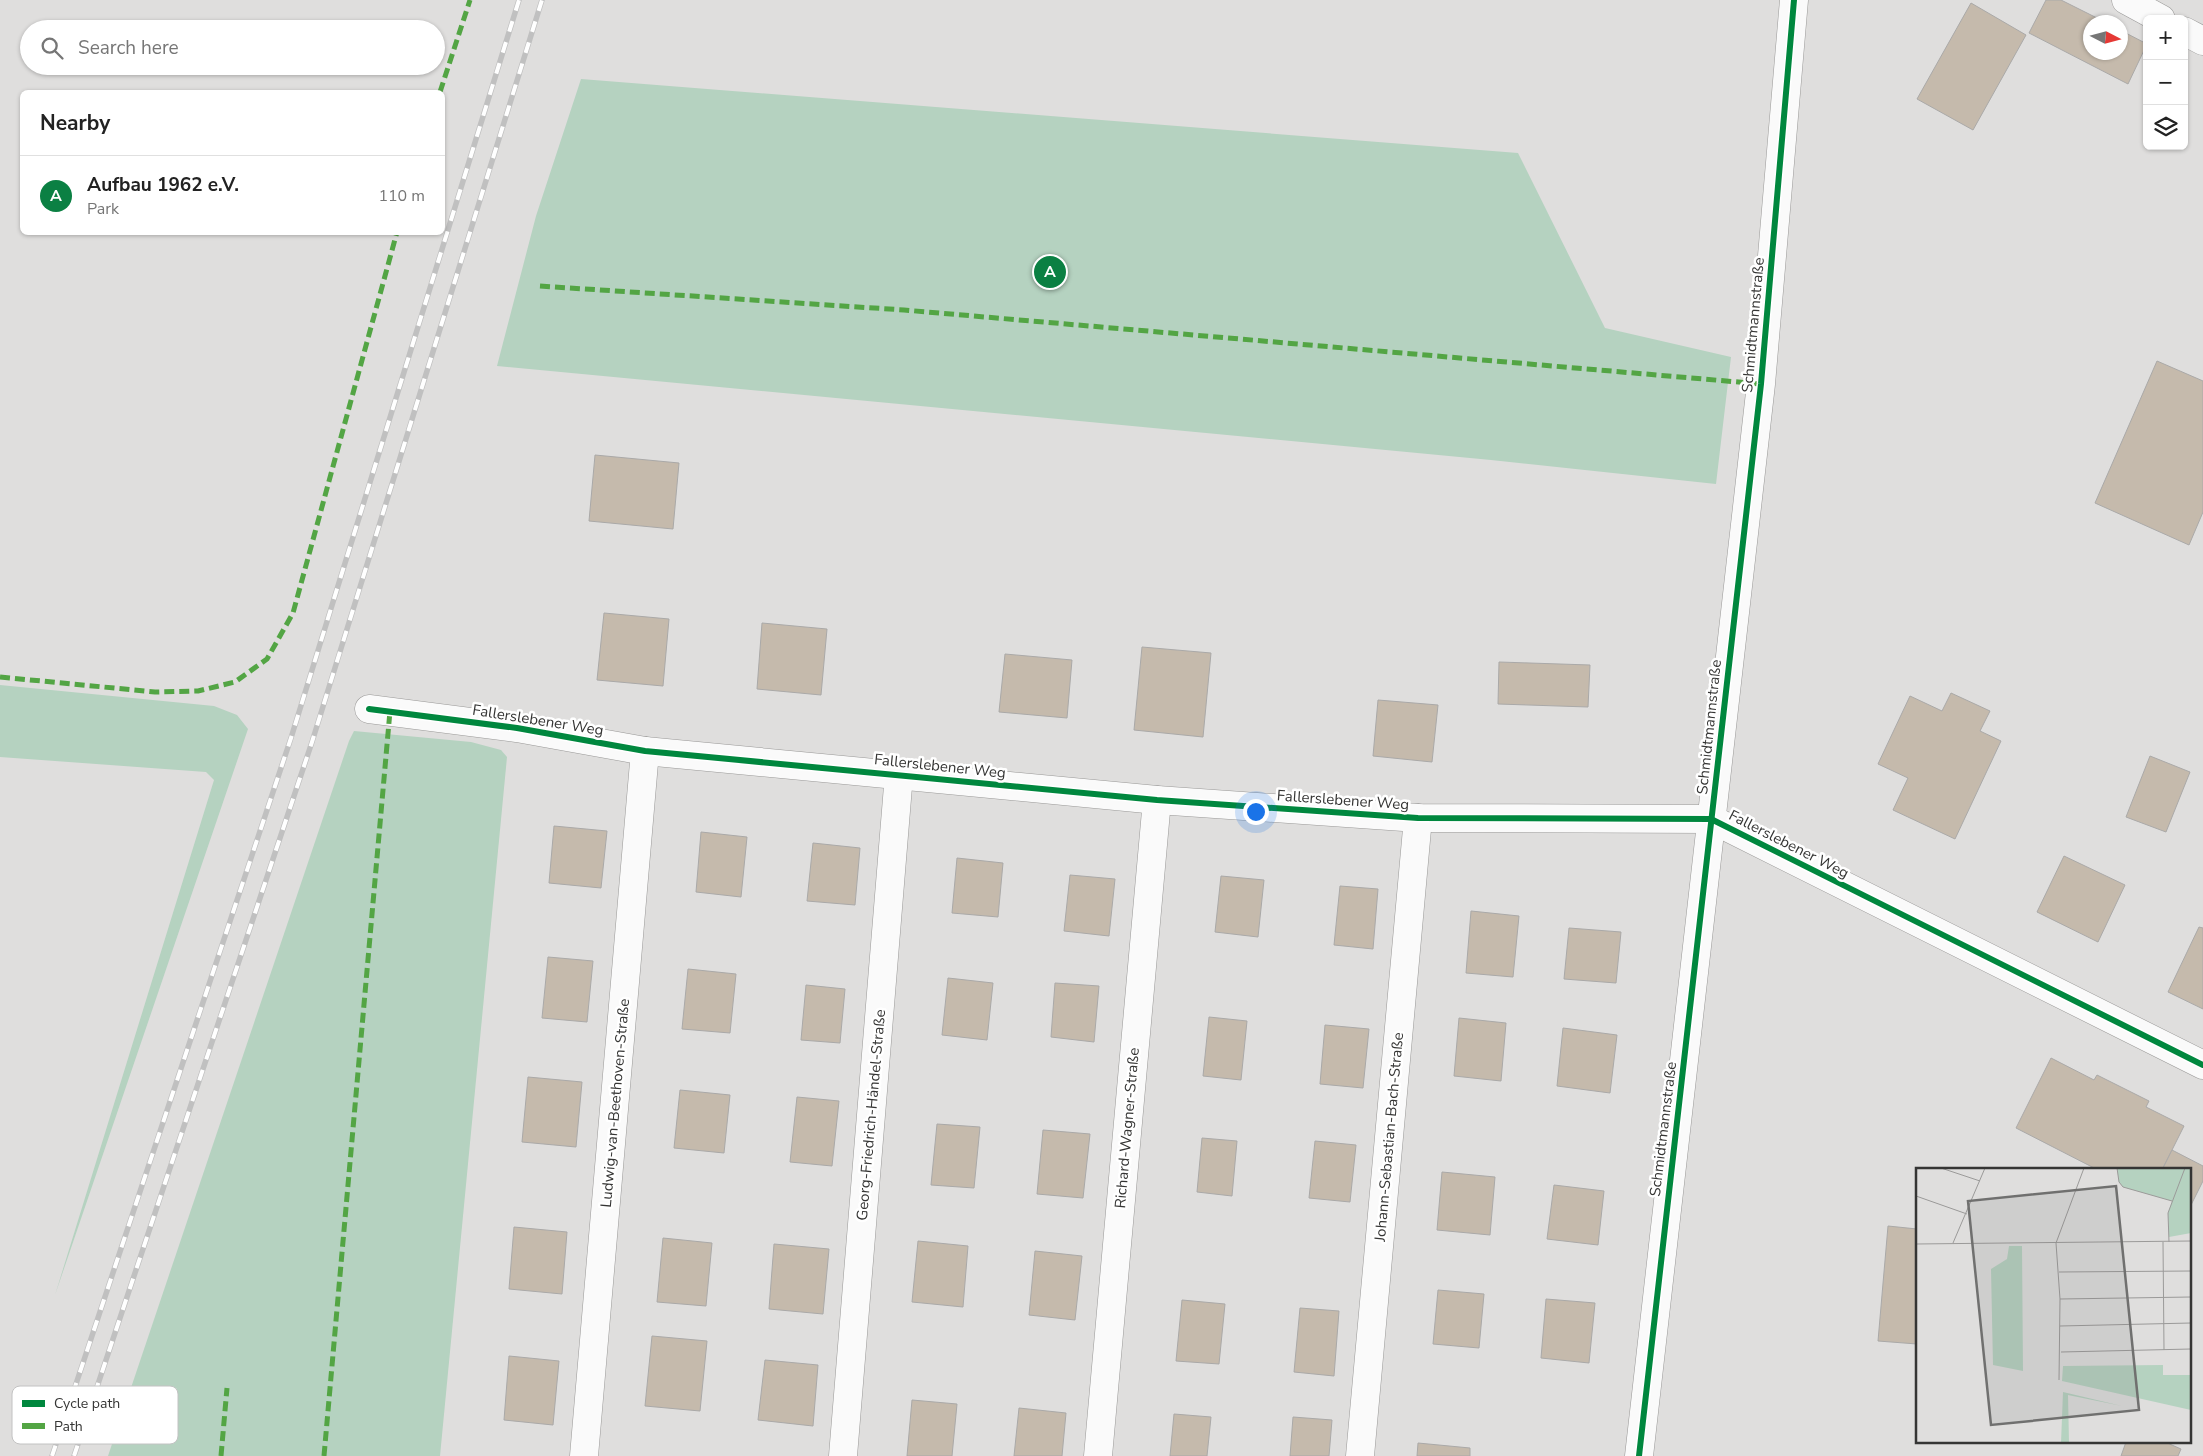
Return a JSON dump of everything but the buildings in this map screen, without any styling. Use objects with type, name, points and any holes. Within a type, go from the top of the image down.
[{"type":"street","name":"Schmidtmannstraße","points":[[1639,1456],[1762,368],[1794,0]]},
{"type":"street","points":[[2126,0],[2154,15]]},
{"type":"street","points":[[2188,33],[2203,41]]},
{"type":"street","name":"Fallerslebener Weg","points":[[369,709],[517,728],[645,750],[1157,800],[1418,818],[1711,819],[2203,1065]]},
{"type":"street","name":"Ludwig-van-Beethoven-Straße","points":[[584,1456],[645,750]]},
{"type":"street","name":"Georg-Friedrich-Händel-Straße","points":[[843,1456],[899,774]]},
{"type":"street","name":"Richard-Wagner-Straße","points":[[1098,1456],[1157,800]]},
{"type":"street","name":"Johann-Sebastian-Bach-Straße","points":[[1360,1456],[1418,818]]},
{"type":"green space","points":[[581,79],[1518,153],[1605,328],[1731,357],[1716,484],[1491,460],[497,366],[536,216]]},
{"type":"green space","points":[[0,685],[214,706],[237,715],[248,729],[55,1295],[214,780],[206,772],[0,757]]},
{"type":"green space","points":[[354,731],[471,742],[501,750],[507,757],[440,1456],[108,1456],[112,1444],[178,1444],[178,1386],[132,1386],[349,741]]},
{"type":"railway","points":[[75,1386],[291,738],[519,0]]},
{"type":"railway","points":[[97,1386],[312,742],[542,0]]},
{"type":"railway","points":[[52,1456],[56,1444]]},
{"type":"railway","points":[[74,1456],[78,1444]]},
{"type":"marked path","points":[[441,90],[470,0]]},
{"type":"marked path","points":[[0,677],[155,692],[198,691],[235,682],[267,659],[293,613],[396,235]]},
{"type":"marked path","points":[[540,286],[904,310],[1761,384]]},
{"type":"marked path","points":[[324,1456],[390,711]]},
{"type":"marked path","points":[[221,1456],[227,1388]]},
{"type":"cycle path","points":[[1639,1456],[1761,384],[1794,0]]},
{"type":"cycle path","points":[[369,709],[517,728],[645,751],[1157,800],[1418,818],[1711,819],[2203,1065]]},
{"type":"place","name":"Aufbau 1962 e.V.","points":[[1050,272]]}]
